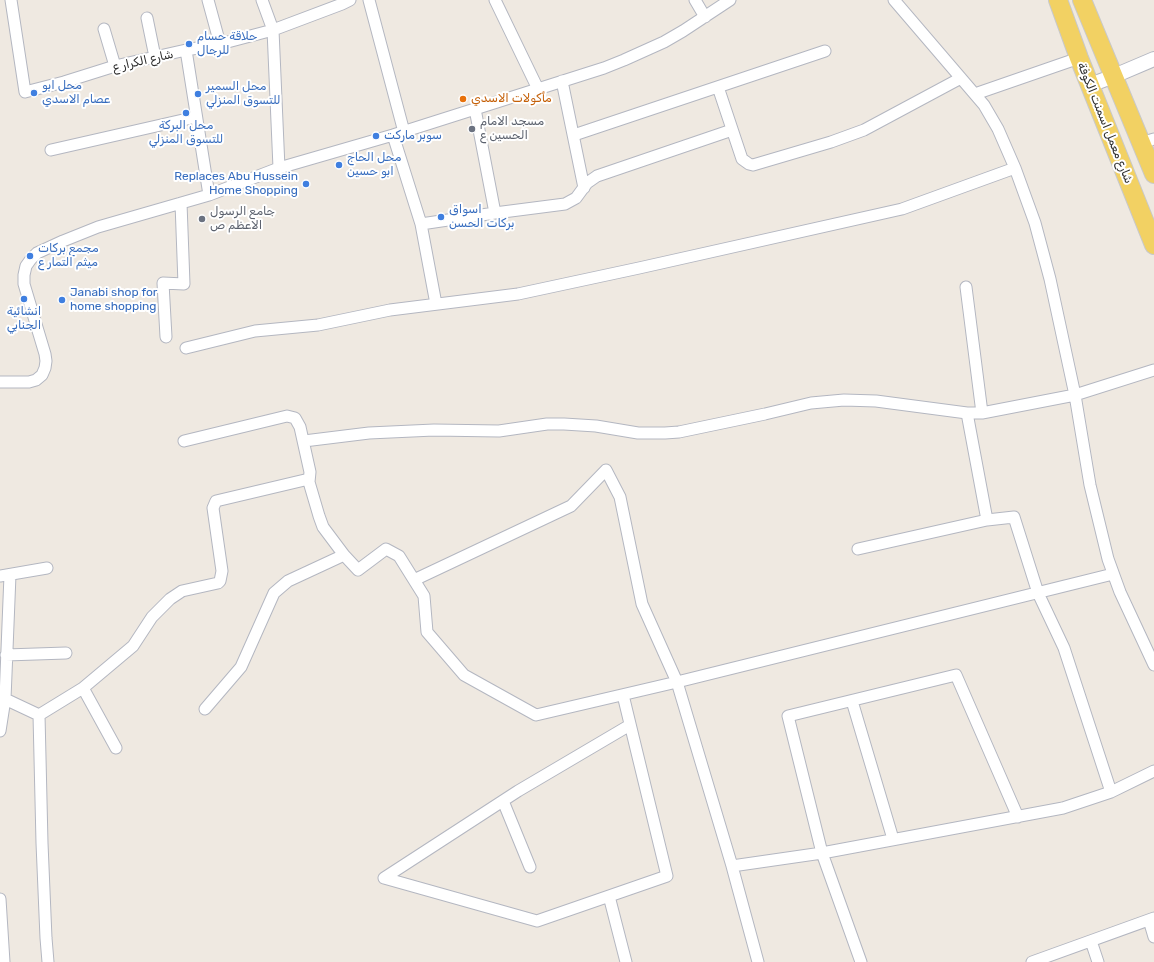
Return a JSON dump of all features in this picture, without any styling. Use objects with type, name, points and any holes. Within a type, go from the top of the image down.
[{"type":"main road","name":"شارع معمل اسمنت الكوفة","points":[[1058,0],[1079,58],[1154,245]]},
{"type":"main road","points":[[1082,0],[1114,76],[1148,141],[1154,174]]},
{"type":"street","name":"شارع الكرار ع","points":[[11,0],[25,92],[116,66],[186,50],[209,195]]},
{"type":"street","points":[[208,0],[220,44]]},
{"type":"street","points":[[262,0],[272,30],[279,168]]},
{"type":"street","points":[[186,50],[220,44],[272,30],[350,0]]},
{"type":"street","points":[[369,0],[421,224],[436,304]]},
{"type":"street","points":[[495,0],[538,88]]},
{"type":"street","points":[[695,0],[705,17]]},
{"type":"street","points":[[0,382],[30,382],[36,380],[42,375],[45,368],[45,354],[24,284],[26,266],[37,253],[86,231],[116,221],[209,195],[279,168],[399,134],[604,68],[638,55],[664,42],[730,0]]},
{"type":"street","points":[[894,0],[975,94],[992,117],[1015,168],[1035,223],[1045,258],[1075,395],[1090,486],[1103,544],[1113,574],[1154,666]]},
{"type":"street","points":[[147,18],[155,57]]},
{"type":"street","points":[[104,29],[116,66]]},
{"type":"street","points":[[574,135],[825,51]]},
{"type":"street","points":[[975,94],[1079,58]]},
{"type":"street","points":[[1090,85],[1154,59]]},
{"type":"street","points":[[718,87],[742,158],[749,164],[757,164],[831,142],[858,132],[961,78]]},
{"type":"street","points":[[562,81],[584,188]]},
{"type":"street","points":[[475,109],[495,213]]},
{"type":"street","points":[[51,150],[196,117]]},
{"type":"street","points":[[421,224],[565,204],[576,198],[592,179],[603,173],[732,130]]},
{"type":"street","points":[[186,348],[255,331],[318,325],[390,310],[518,294],[631,270],[885,214],[919,204],[1015,168]]},
{"type":"street","points":[[166,338],[163,282],[184,284],[182,203]]},
{"type":"street","points":[[966,287],[982,413]]},
{"type":"street","points":[[304,441],[369,433],[434,430],[499,431],[558,424],[596,426],[638,433],[679,432],[811,403],[844,400],[876,401],[966,413],[982,413],[1075,395],[1154,370]]},
{"type":"street","points":[[966,413],[987,520]]},
{"type":"street","points":[[184,442],[287,416],[294,418],[298,422],[304,441],[310,472],[309,479],[311,489],[323,527],[344,555],[358,570],[386,549],[399,556],[424,596],[427,632],[464,675],[536,715],[677,682],[1113,574]]},
{"type":"street","points":[[414,580],[571,506],[606,470],[620,497],[642,604],[677,682],[732,866],[758,962]]},
{"type":"street","points":[[39,715],[83,688],[133,646],[152,617],[170,599],[182,591],[218,583],[220,581],[222,571],[213,508],[216,501],[309,479]]},
{"type":"street","points":[[858,549],[987,520],[1014,517],[1038,593],[1064,648],[1112,792]]},
{"type":"street","points":[[205,709],[241,667],[274,593],[288,581],[344,555]]},
{"type":"street","points":[[0,731],[5,699],[5,575],[47,568]]},
{"type":"street","points":[[6,655],[66,653]]},
{"type":"street","points":[[861,962],[822,853],[788,716],[956,675],[1018,817]]},
{"type":"street","points":[[83,688],[116,748]]},
{"type":"street","points":[[623,695],[667,876],[537,921],[384,878],[503,801],[630,725]]},
{"type":"street","points":[[5,699],[39,715]]},
{"type":"street","points":[[852,701],[893,839]]},
{"type":"street","points":[[39,715],[42,843],[48,962]]},
{"type":"street","points":[[732,866],[822,853],[1063,808],[1112,792],[1154,772]]},
{"type":"street","points":[[503,801],[530,867]]},
{"type":"street","points":[[609,896],[626,962]]},
{"type":"street","points":[[0,899],[4,962]]},
{"type":"street","points":[[1032,962],[1151,919],[1154,937]]},
{"type":"street","points":[[1091,941],[1098,962]]},
{"type":"place","name":"حلاقة حسام للرجال","points":[[189,44]]},
{"type":"place","name":"محل ابو عصام الاسدي","points":[[34,93]]},
{"type":"place","name":"محل السمير للتسوق المنزلي","points":[[198,94]]},
{"type":"place","name":"مأكولات الاسدي","points":[[463,99]]},
{"type":"place","name":"محل البركة للتسوق المنزلي","points":[[186,113]]},
{"type":"place","name":"مسجد الامام الحسين ع","points":[[472,129]]},
{"type":"place","name":"سوبر ماركت","points":[[376,136]]},
{"type":"place","name":"محل الحاج ابو حسين","points":[[339,165]]},
{"type":"place","name":"Replaces Abu Hussein Home Shopping","points":[[306,184]]},
{"type":"place","name":"اسواق بركات الحسن","points":[[441,217]]},
{"type":"place","name":"جامع الرسول الاعظم ص","points":[[202,219]]},
{"type":"place","name":"مجمع بركات ميثم التمار ع","points":[[30,256]]},
{"type":"place","name":"انشائية الجنابي","points":[[24,299]]},
{"type":"place","name":"Janabi shop for home shopping","points":[[62,300]]}]
